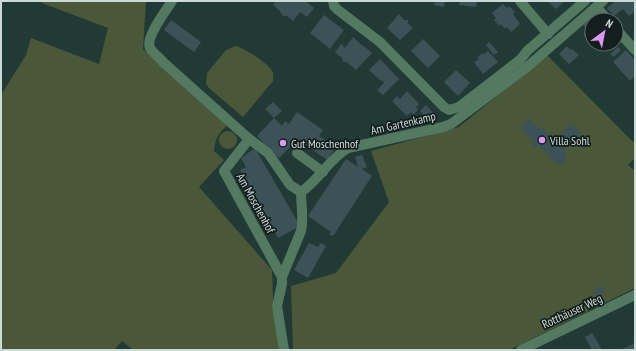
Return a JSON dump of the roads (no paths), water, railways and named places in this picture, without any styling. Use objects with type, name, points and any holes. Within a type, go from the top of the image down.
[{"type":"street","points":[[172,1],[154,29],[149,41],[150,48],[163,62],[248,138],[268,153],[290,185],[301,192],[303,223],[282,277],[282,284],[277,304],[284,350]]},
{"type":"street","name":"Am Gartenkamp","points":[[333,1],[334,6],[338,10],[380,42],[444,107],[449,110],[460,107],[524,63],[527,51],[585,1]]},
{"type":"street","points":[[520,1],[548,34]]},
{"type":"street","name":"Am Gartenkamp","points":[[301,192],[310,186],[339,154],[348,148],[444,127],[451,124],[598,4]]},
{"type":"street","points":[[624,38],[635,50]]},
{"type":"street","name":"Am Moschenhof","points":[[248,138],[246,143],[224,171],[282,277]]},
{"type":"street","points":[[296,152],[322,172]]},
{"type":"street","name":"Rotthäuser Weg","points":[[521,350],[635,295]]},
{"type":"place","name":"Villa Sohl","points":[[542,140]]},
{"type":"place","name":"Gut Moschenhof","points":[[283,143]]}]
